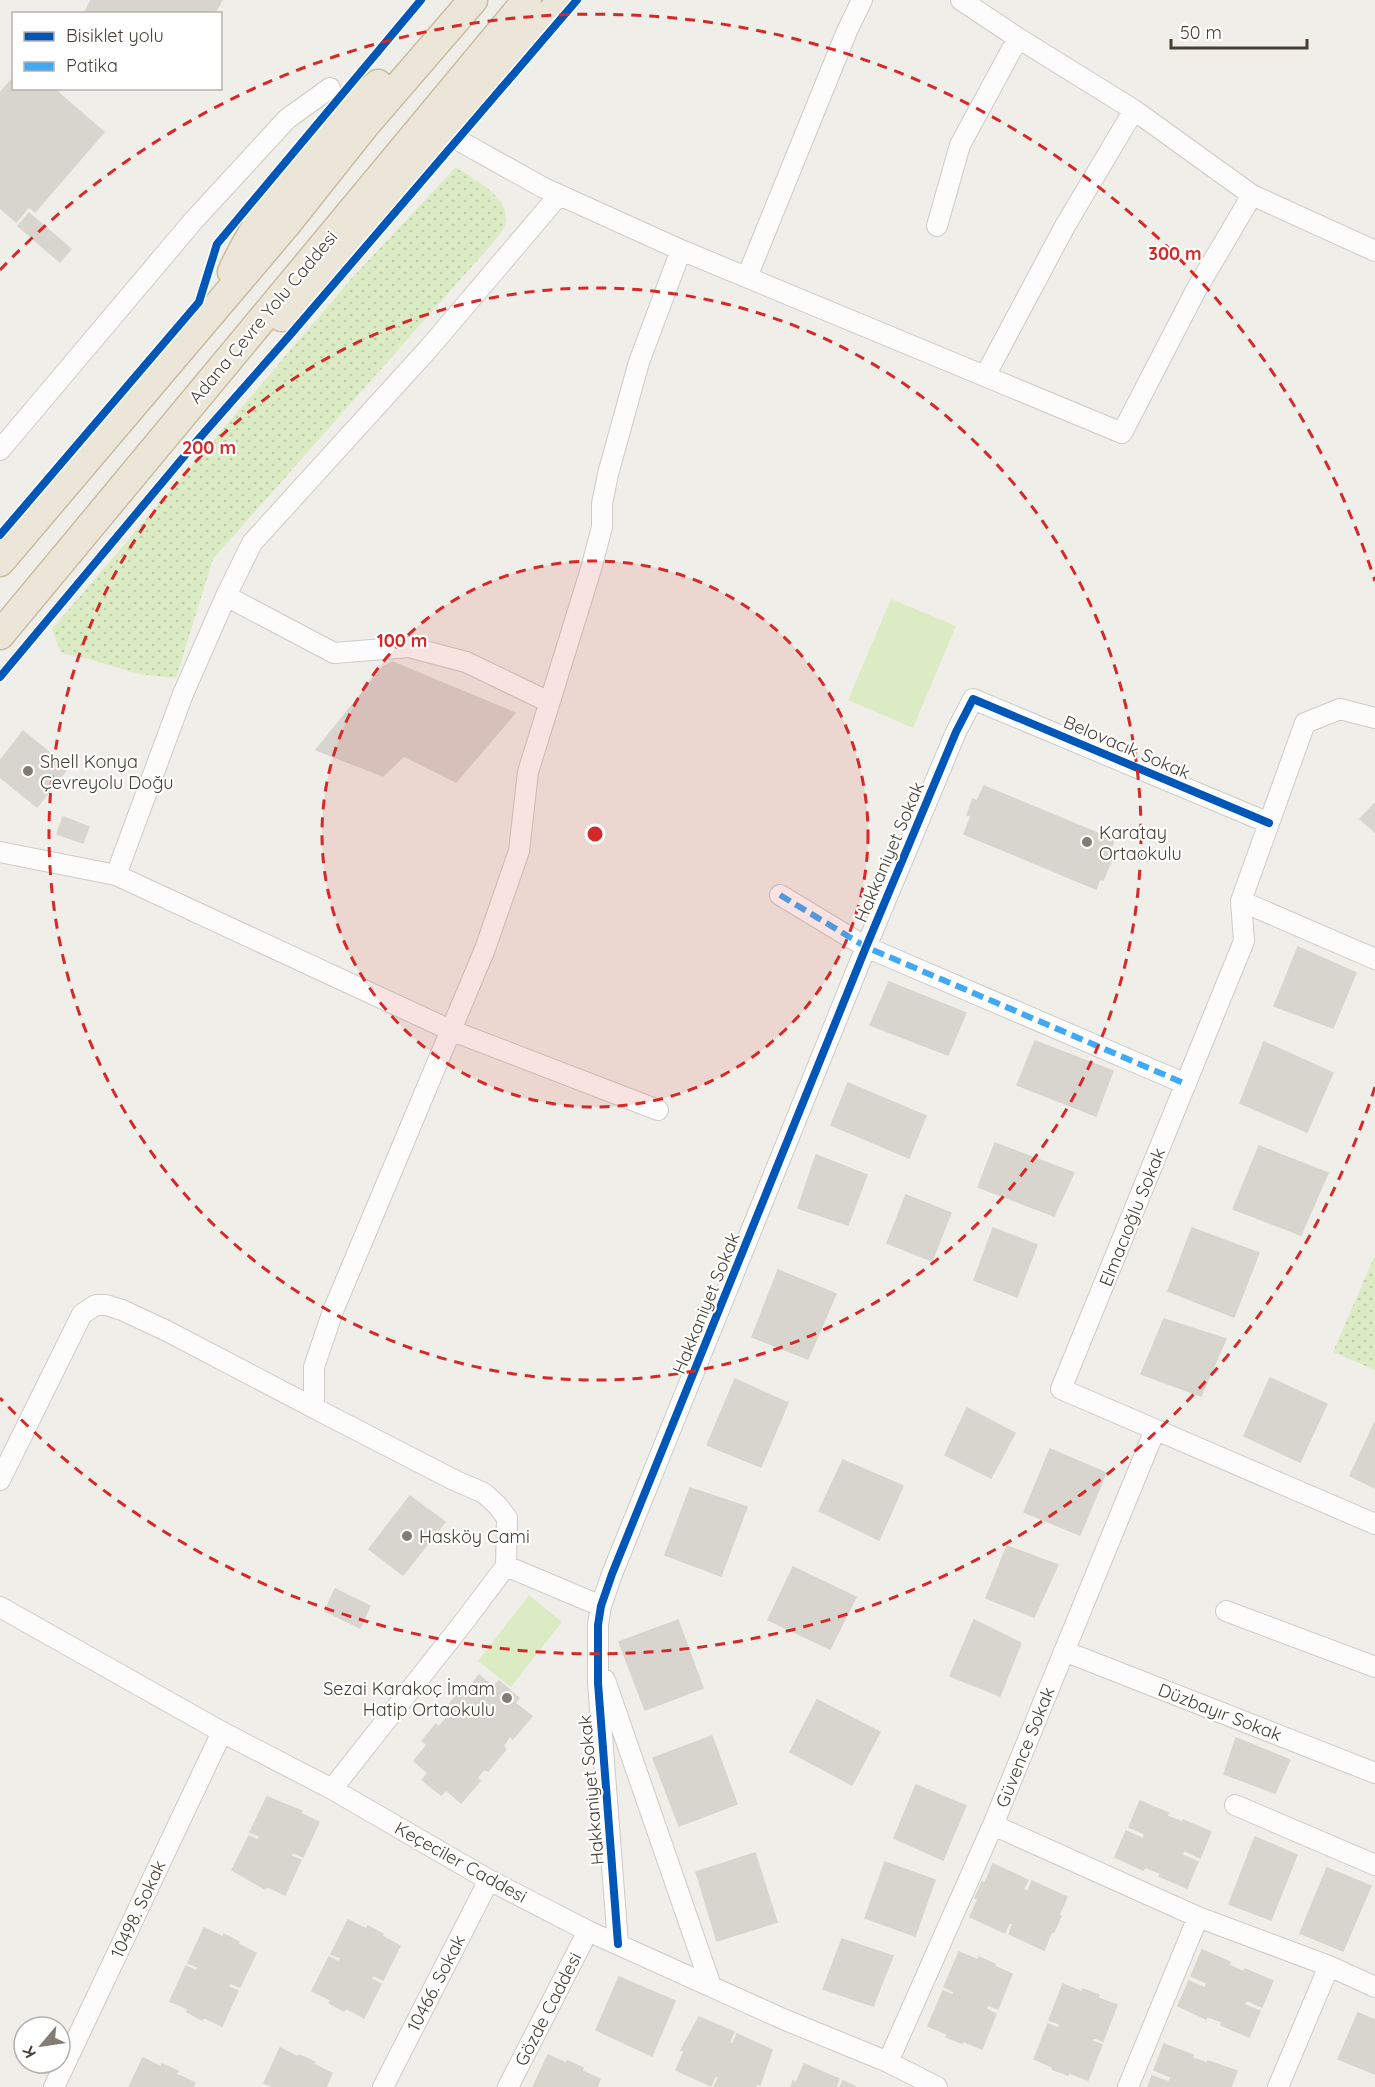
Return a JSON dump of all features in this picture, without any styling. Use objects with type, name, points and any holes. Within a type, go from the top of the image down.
[{"type":"highway","points":[[219,304],[242,251],[262,216],[320,141],[380,82],[448,0]]},
{"type":"highway","points":[[0,562],[285,226],[366,124],[473,0]]},
{"type":"highway","name":"Adana Çevre Yolu Caddesi","points":[[0,635],[527,0]]},
{"type":"highway","points":[[248,334],[284,317],[305,296],[357,240],[562,0]]},
{"type":"street","points":[[747,277],[847,31],[862,0]]},
{"type":"street","points":[[961,0],[1134,111],[1252,195],[1375,251]]},
{"type":"street","points":[[937,226],[960,144],[1018,38]]},
{"type":"street","points":[[0,450],[194,220],[287,119],[330,88]]},
{"type":"street","points":[[985,376],[1065,226],[1134,111]]},
{"type":"street","points":[[447,134],[559,195],[681,250],[1122,433],[1196,290],[1252,195]]},
{"type":"street","points":[[116,875],[183,694],[252,543],[430,347],[559,195]]},
{"type":"street","points":[[314,1408],[314,1367],[333,1311],[485,949],[519,851],[528,772],[600,538],[602,504],[608,474],[639,362],[681,250]]},
{"type":"street","points":[[226,596],[334,653],[409,647],[466,662],[549,702]]},
{"type":"street","name":"Belovacık Sokak","points":[[973,699],[1269,823]]},
{"type":"street","name":"Hakkaniyet Sokak","points":[[618,1944],[598,1683],[598,1625],[601,1606],[616,1563],[866,948],[952,743],[973,699]]},
{"type":"street","name":"Elmacıoğlu Sokak","points":[[1375,718],[1340,709],[1305,723],[1240,901],[1244,941],[1061,1389],[1375,1524]]},
{"type":"street","points":[[0,852],[116,875],[450,1030],[658,1110]]},
{"type":"street","points":[[780,895],[866,948],[1186,1084]]},
{"type":"street","points":[[1240,901],[1375,959]]},
{"type":"street","points":[[0,1480],[82,1314],[96,1305],[106,1305],[158,1327],[456,1481],[484,1493],[507,1518],[506,1566],[332,1789]]},
{"type":"street","name":"Güvence Sokak","points":[[888,2062],[993,1825],[1155,1430]]},
{"type":"street","points":[[506,1566],[601,1606]]},
{"type":"street","name":"Keçeciler Caddesi","points":[[0,1607],[222,1732],[332,1789],[489,1880],[618,1944],[783,2019],[888,2062],[937,2087]]},
{"type":"street","points":[[1226,1611],[1375,1667]]},
{"type":"street","name":"Düzbayır Sokak","points":[[1064,1651],[1375,1773]]},
{"type":"street","name":"Hakkaniyet Sokak","points":[[597,1654],[711,1986]]},
{"type":"street","name":"10498. Sokak","points":[[54,2087],[222,1732]]},
{"type":"street","points":[[1235,1805],[1375,1865]]},
{"type":"street","points":[[993,1825],[1198,1917],[1329,1966],[1375,1987]]},
{"type":"street","name":"10466. Sokak","points":[[383,2087],[489,1880]]},
{"type":"street","points":[[1128,2087],[1198,1917]]},
{"type":"street","name":"Gözde Caddesi","points":[[508,2087],[588,1930]]},
{"type":"street","points":[[1278,2087],[1329,1966]]},
{"type":"green space","points":[[456,167],[488,189],[502,203],[506,221],[504,228],[213,559],[176,678],[139,674],[61,653],[52,629],[352,278]]},
{"type":"green space","points":[[891,599],[956,626],[913,728],[848,700]]},
{"type":"green space","points":[[1375,1255],[1375,1370],[1333,1352]]},
{"type":"green space","points":[[529,1595],[562,1622],[511,1687],[478,1661]]},
{"type":"building","points":[[91,0],[222,0],[215,12],[85,12]]},
{"type":"building","points":[[12,79],[12,90],[55,90],[97,126],[33,202],[0,174],[0,93]]},
{"type":"building","points":[[97,126],[104,132],[35,212],[29,207]]},
{"type":"building","points":[[0,174],[33,202],[16,222],[0,208]]},
{"type":"building","points":[[29,213],[71,249],[60,262],[18,226]]},
{"type":"building","points":[[392,662],[515,713],[456,782],[404,756],[383,776],[316,750],[383,667]]},
{"type":"building","points":[[23,731],[68,768],[37,807],[0,777],[0,761]]},
{"type":"building","points":[[984,786],[1114,840],[1108,857],[1112,859],[1103,880],[1100,879],[1096,889],[964,834],[971,816],[967,815],[973,799],[977,801]]},
{"type":"building","points":[[1375,803],[1375,832],[1360,819]]},
{"type":"building","points":[[63,817],[89,827],[83,843],[57,834]]},
{"type":"building","points":[[1298,947],[1356,973],[1333,1028],[1274,1006]]},
{"type":"building","points":[[889,982],[966,1013],[948,1055],[870,1025]]},
{"type":"building","points":[[1035,1041],[1113,1071],[1096,1116],[1017,1085]]},
{"type":"building","points":[[1264,1042],[1333,1073],[1307,1132],[1240,1103]]},
{"type":"building","points":[[848,1083],[926,1116],[909,1158],[831,1125]]},
{"type":"building","points":[[995,1143],[1074,1173],[1054,1216],[978,1187]]},
{"type":"building","points":[[1259,1146],[1328,1173],[1301,1235],[1233,1209]]},
{"type":"building","points":[[816,1155],[867,1175],[848,1225],[798,1208]]},
{"type":"building","points":[[906,1195],[951,1213],[932,1261],[887,1243]]},
{"type":"building","points":[[993,1228],[1037,1245],[1017,1297],[974,1280]]},
{"type":"building","points":[[1192,1228],[1259,1253],[1234,1317],[1168,1291]]},
{"type":"building","points":[[778,1270],[836,1294],[808,1359],[752,1337]]},
{"type":"building","points":[[1164,1319],[1226,1339],[1201,1396],[1141,1374]]},
{"type":"building","points":[[1270,1378],[1327,1404],[1300,1462],[1244,1436]]},
{"type":"building","points":[[735,1379],[788,1403],[761,1467],[707,1445]]},
{"type":"building","points":[[967,1408],[1015,1433],[991,1478],[945,1455]]},
{"type":"building","points":[[1375,1422],[1375,1488],[1350,1476]]},
{"type":"building","points":[[1050,1449],[1106,1473],[1080,1535],[1024,1512]]},
{"type":"building","points":[[843,1460],[903,1486],[879,1540],[819,1511]]},
{"type":"building","points":[[690,1488],[747,1507],[721,1576],[665,1555]]},
{"type":"building","name":"Hasköy Cami","points":[[410,1496],[445,1522],[403,1575],[369,1549]]},
{"type":"building","points":[[1007,1546],[1058,1565],[1034,1617],[986,1598]]},
{"type":"building","points":[[793,1567],[856,1597],[830,1649],[768,1620]]},
{"type":"building","points":[[335,1589],[370,1606],[360,1628],[325,1611]]},
{"type":"building","points":[[678,1620],[703,1688],[645,1710],[619,1642]]},
{"type":"building","points":[[974,1620],[1021,1643],[1000,1696],[950,1676]]},
{"type":"building","points":[[479,1675],[493,1687],[499,1681],[519,1698],[515,1703],[532,1716],[513,1739],[510,1736],[503,1746],[506,1749],[488,1771],[484,1769],[477,1778],[480,1781],[461,1803],[446,1790],[441,1795],[422,1780],[428,1773],[414,1761],[427,1745],[422,1741],[436,1724],[439,1727],[452,1711],[447,1707],[462,1689],[466,1692]]},
{"type":"building","points":[[817,1700],[880,1732],[852,1785],[790,1752]]},
{"type":"building","points":[[712,1736],[737,1804],[679,1826],[653,1758]]},
{"type":"building","points":[[1236,1738],[1290,1760],[1275,1793],[1224,1774]]},
{"type":"building","points":[[916,1785],[966,1806],[943,1860],[894,1838]]},
{"type":"building","points":[[267,1797],[302,1811],[300,1813],[319,1822],[303,1857],[293,1852],[291,1856],[301,1860],[285,1895],[266,1886],[265,1889],[232,1870],[249,1836],[258,1840],[260,1836],[250,1832]]},
{"type":"building","points":[[1140,1801],[1168,1813],[1167,1816],[1211,1832],[1200,1858],[1184,1850],[1182,1855],[1198,1862],[1187,1888],[1159,1876],[1160,1873],[1145,1867],[1143,1870],[1115,1857],[1126,1831],[1143,1839],[1145,1834],[1129,1827]]},
{"type":"building","points":[[1255,1837],[1297,1855],[1271,1920],[1229,1904]]},
{"type":"building","points":[[755,1853],[777,1922],[717,1941],[696,1872]]},
{"type":"building","points":[[885,1862],[935,1880],[915,1936],[865,1918]]},
{"type":"building","points":[[993,1864],[1028,1880],[1023,1890],[1028,1891],[1032,1881],[1067,1897],[1059,1915],[1061,1916],[1044,1950],[1009,1934],[1013,1924],[1009,1923],[1005,1933],[970,1917],[978,1899],[975,1898],[982,1882],[985,1883]]},
{"type":"building","points":[[1327,1868],[1371,1886],[1343,1951],[1300,1933]]},
{"type":"building","points":[[348,1920],[366,1929],[368,1926],[400,1946],[383,1980],[373,1975],[371,1979],[381,1984],[364,2018],[346,2008],[344,2011],[329,2003],[331,2000],[312,1991],[329,1957],[339,1962],[341,1958],[331,1954]]},
{"type":"building","points":[[204,1928],[223,1937],[224,1934],[256,1953],[240,1987],[230,1983],[228,1987],[238,1991],[222,2026],[203,2017],[202,2020],[187,2012],[188,2009],[170,2001],[186,1966],[196,1971],[198,1967],[188,1963]]},
{"type":"building","points":[[842,1939],[893,1956],[873,2006],[823,1989]]},
{"type":"building","points":[[1202,1950],[1230,1962],[1229,1965],[1244,1972],[1245,1969],[1273,1981],[1262,2007],[1246,2000],[1244,2005],[1260,2011],[1249,2037],[1221,2025],[1222,2022],[1207,2016],[1206,2019],[1178,2006],[1189,1981],[1205,1988],[1207,1983],[1191,1976]]},
{"type":"building","points":[[959,1952],[978,1960],[979,1957],[1012,1974],[998,2009],[988,2005],[986,2009],[996,2014],[982,2049],[946,2037],[947,2034],[928,2026],[943,1991],[953,1995],[954,1992],[944,1987]]},
{"type":"building","points":[[619,1977],[675,2001],[652,2056],[596,2030]]},
{"type":"building","points":[[1063,1984],[1082,1992],[1083,1989],[1099,1995],[1098,1998],[1117,2005],[1103,2041],[1093,2037],[1092,2041],[1102,2045],[1088,2080],[1052,2069],[1053,2067],[1034,2059],[1048,2024],[1058,2028],[1060,2024],[1049,2020]]},
{"type":"building","points":[[1358,2013],[1375,2020],[1375,2074],[1338,2059]]},
{"type":"building","points":[[699,2017],[734,2032],[729,2043],[733,2044],[737,2034],[772,2050],[760,2085],[757,2084],[756,2087],[714,2087],[719,2077],[715,2076],[711,2086],[676,2070],[684,2051],[681,2050]]},
{"type":"building","points":[[1164,2044],[1193,2055],[1192,2058],[1237,2071],[1231,2087],[1148,2087],[1152,2076],[1169,2082],[1171,2077],[1154,2070]]},
{"type":"building","points":[[280,2048],[315,2062],[313,2064],[332,2073],[326,2087],[273,2087],[264,2083]]},
{"type":"building","points":[[548,2055],[566,2063],[568,2061],[583,2068],[582,2071],[600,2079],[597,2087],[533,2087]]},
{"type":"building","points":[[143,2058],[161,2067],[162,2064],[178,2071],[176,2074],[195,2083],[193,2087],[129,2087]]},
{"type":"building","points":[[804,2064],[839,2079],[836,2087],[791,2087],[793,2081],[796,2083]]},
{"type":"building","points":[[843,2081],[856,2087],[840,2087]]},
{"type":"marked path","points":[[780,895],[866,947],[1186,1084]]},
{"type":"cycle path","points":[[0,535],[199,302],[217,244],[421,0]]},
{"type":"cycle path","points":[[0,677],[196,442],[577,0]]},
{"type":"cycle path","points":[[618,1944],[598,1683],[598,1625],[601,1606],[866,947],[956,732],[973,699],[1269,823]]},
{"type":"place","name":"Shell Konya Çevreyolu Doğu","points":[[28,771]]},
{"type":"place","name":"Karatay Ortaokulu","points":[[1087,842]]},
{"type":"place","name":"Hasköy Cami","points":[[407,1536]]},
{"type":"place","name":"Sezai Karakoç İmam Hatip Ortaokulu","points":[[507,1698]]}]
